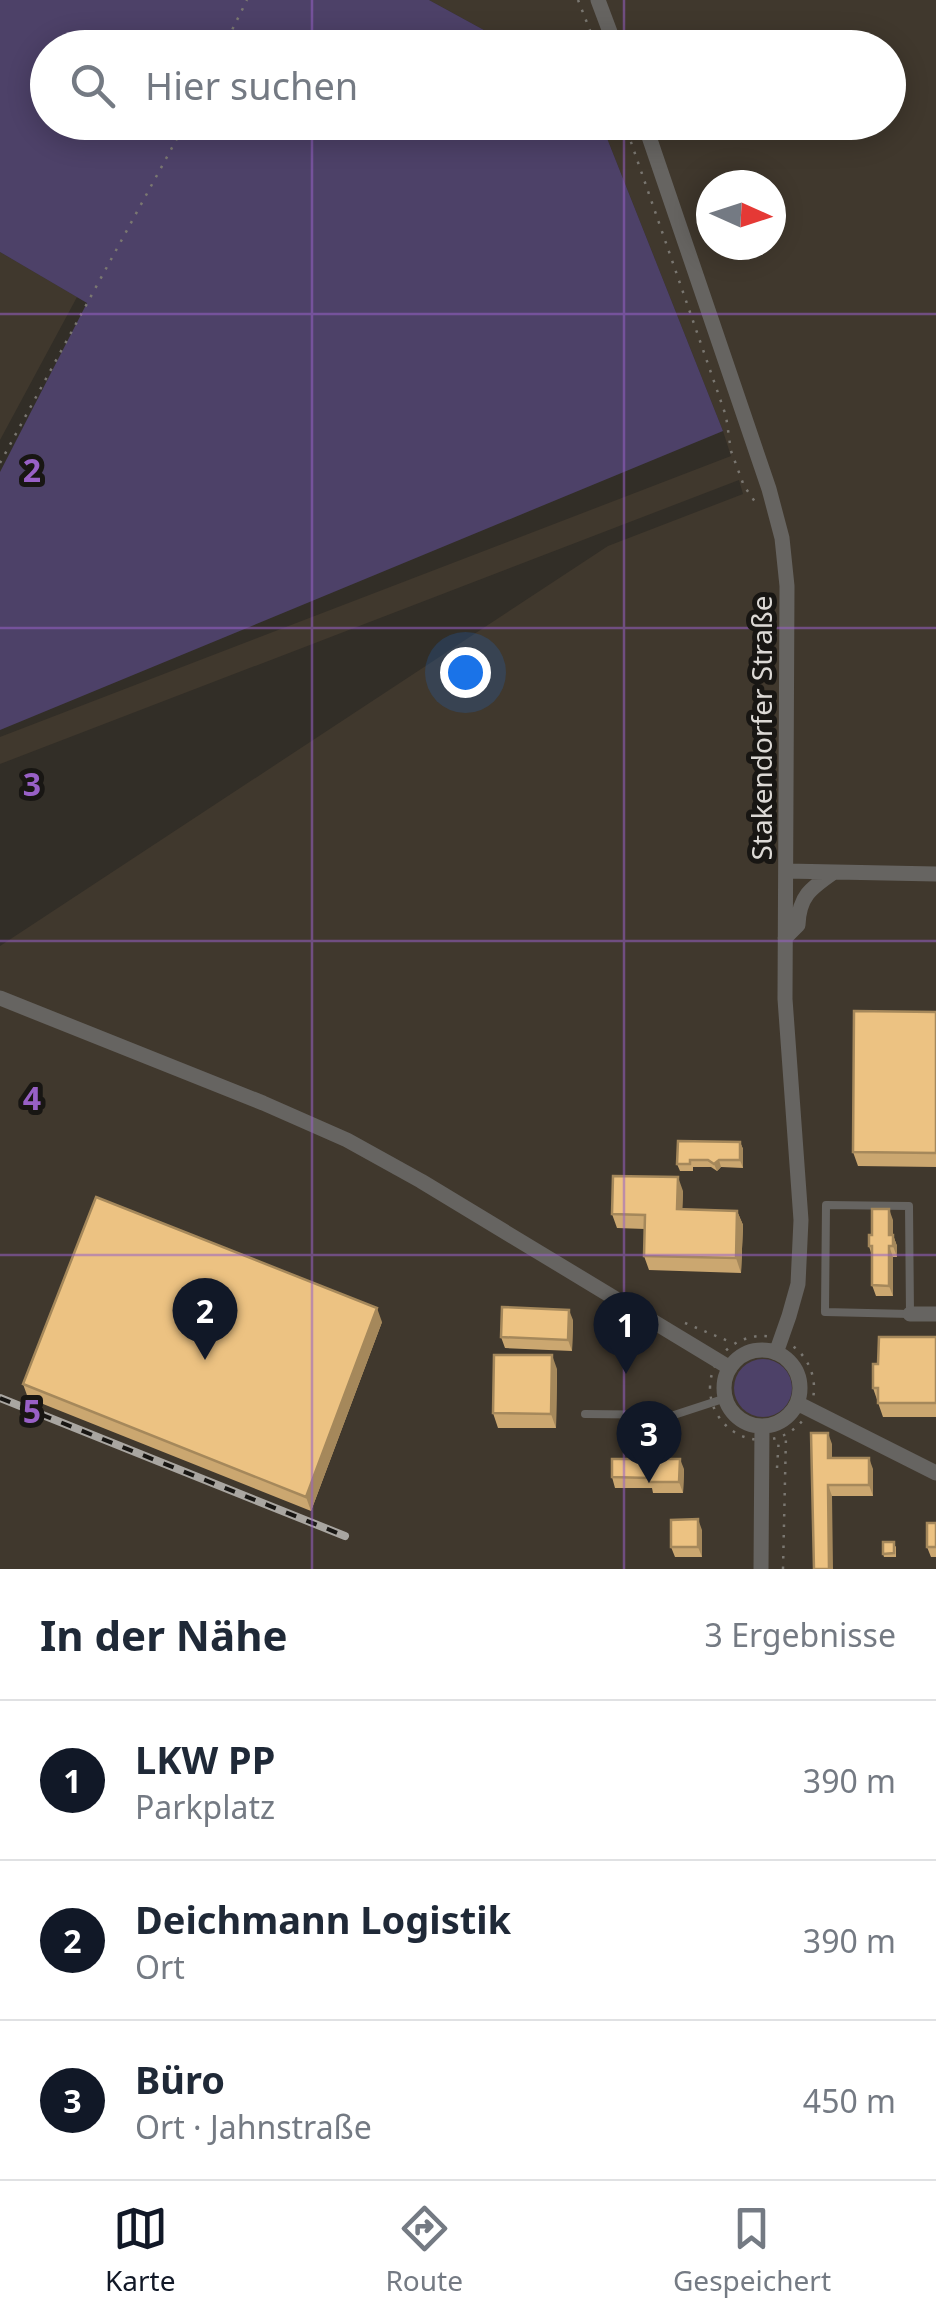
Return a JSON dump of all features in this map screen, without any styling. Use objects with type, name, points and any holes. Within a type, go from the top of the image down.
[{"type":"street","points":[[598,0],[609,30]]},
{"type":"street","name":"Stakendorfer Straße","points":[[650,140],[756,449],[784,552],[788,598],[786,1024],[800,1234],[798,1284],[778,1347]]},
{"type":"street","points":[[786,870],[936,874]]},
{"type":"street","points":[[785,938],[798,925],[802,900],[834,872]]},
{"type":"street","points":[[0,998],[230,1089],[346,1140],[724,1365]]},
{"type":"street","points":[[910,1314],[936,1314]]},
{"type":"street","points":[[724,1365],[754,1351],[778,1347],[798,1377],[803,1406]]},
{"type":"street","points":[[724,1365],[725,1383],[719,1400],[762,1433],[760,1569]]},
{"type":"street","points":[[762,1433],[803,1406]]},
{"type":"street","points":[[803,1406],[936,1473]]},
{"type":"lane","points":[[826,1205],[909,1206],[910,1314],[826,1312],[826,1205]]},
{"type":"lane","points":[[585,1414],[674,1415],[719,1400]]},
{"type":"path","points":[[232,30],[246,0]]},
{"type":"path","points":[[578,0],[589,30]]},
{"type":"path","points":[[0,463],[176,140]]},
{"type":"path","points":[[630,140],[726,416],[730,450],[738,473],[765,516],[779,526]]},
{"type":"path","points":[[764,1336],[778,1347],[796,1350],[808,1364],[814,1390],[803,1406],[802,1422],[786,1434],[746,1437],[731,1430],[720,1418],[712,1375],[724,1365],[730,1346],[747,1338],[764,1336]]},
{"type":"path","points":[[783,1569],[786,1434]]},
{"type":"shaded area","points":[[0,0],[429,0],[484,30],[30,30],[30,140],[608,140],[723,431],[0,730],[0,472],[87,303],[0,252]]},
{"type":"shaded area","points":[[429,0],[936,0],[936,1569],[0,1569],[0,946],[608,546],[743,494],[739,480],[0,764],[0,737],[731,456],[608,140],[906,140],[906,30],[484,30]]},
{"type":"shaded area","points":[[0,252],[77,297],[0,440]]},
{"type":"shaded area","points":[[763,1359],[784,1367],[792,1388],[784,1409],[763,1417],[742,1409],[734,1388],[742,1367]]},
{"type":"building","points":[[854,1011],[936,1012],[936,1153],[853,1152]]},
{"type":"building","points":[[678,1141],[740,1142],[740,1160],[719,1160],[714,1164],[690,1160],[690,1164],[677,1164]]},
{"type":"building","points":[[613,1176],[678,1177],[677,1209],[737,1211],[736,1258],[644,1256],[645,1215],[612,1214]]},
{"type":"building","points":[[96,1197],[377,1308],[306,1497],[23,1384]]},
{"type":"building","points":[[872,1209],[889,1209],[893,1246],[889,1246],[889,1286],[872,1285]]},
{"type":"building","points":[[502,1307],[569,1310],[568,1340],[501,1337]]},
{"type":"building","points":[[879,1337],[936,1337],[936,1403],[878,1403],[878,1388],[873,1388],[873,1364],[878,1364]]},
{"type":"building","points":[[494,1355],[552,1355],[551,1414],[493,1413]]},
{"type":"building","points":[[811,1433],[828,1433],[828,1458],[869,1458],[869,1485],[828,1485],[829,1569],[814,1569]]},
{"type":"building","points":[[612,1459],[680,1459],[679,1482],[612,1477]]},
{"type":"building","points":[[698,1519],[698,1547],[671,1547],[671,1520]]},
{"type":"building","points":[[927,1523],[936,1523],[936,1547],[927,1547]]},
{"type":"building","points":[[883,1542],[894,1542],[894,1553],[883,1554]]},
{"type":"railway","points":[[0,1398],[345,1536]]},
{"type":"place","name":"Deichmann Logistik","points":[[205,1360]]},
{"type":"place","name":"LKW PP","points":[[626,1374]]},
{"type":"place","name":"Büro","points":[[649,1483]]}]
